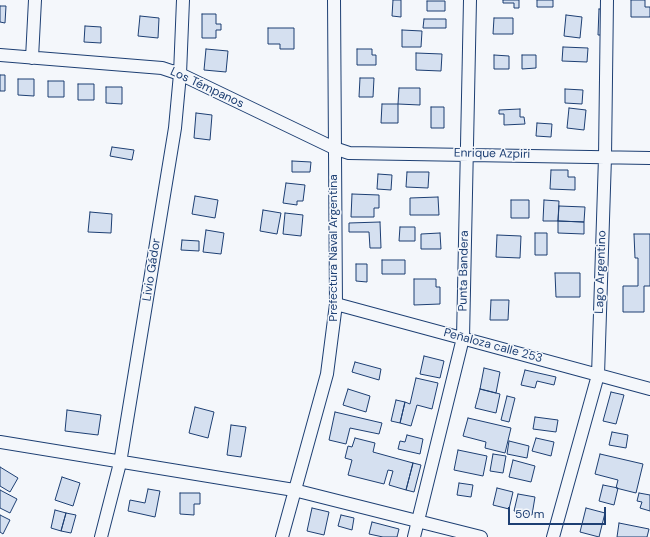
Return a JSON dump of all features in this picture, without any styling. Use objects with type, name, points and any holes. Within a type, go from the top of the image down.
[{"type":"street","points":[[32,58],[35,0]]},
{"type":"street","name":"Livio Gádor","points":[[101,537],[120,463],[175,128],[180,74],[183,0]]},
{"type":"street","name":"Prefectura Naval Argentina","points":[[282,537],[327,374],[336,304],[334,0]]},
{"type":"street","name":"Punta Bandera","points":[[414,537],[462,338],[470,0]]},
{"type":"street","name":"Lago Argentino","points":[[553,537],[598,375],[605,157],[607,0]]},
{"type":"street","name":"Los Témpanos","points":[[0,55],[150,66],[180,74],[334,148]]},
{"type":"street","name":"Enrique Azpiri","points":[[334,148],[349,153],[650,158]]},
{"type":"street","name":"Peñaloza calle 253","points":[[336,304],[650,389]]},
{"type":"street","points":[[0,442],[120,463],[294,490],[481,537]]},
{"type":"building","points":[[393,0],[401,0],[401,17],[392,16]]},
{"type":"building","points":[[503,0],[519,0],[519,8],[514,8],[514,3],[503,3]]},
{"type":"building","points":[[537,0],[553,0],[553,7],[537,7]]},
{"type":"building","points":[[631,0],[645,0],[645,7],[650,7],[650,17],[631,17]]},
{"type":"building","points":[[427,1],[445,1],[445,11],[427,11]]},
{"type":"building","points":[[0,6],[6,6],[5,23],[0,22]]},
{"type":"building","points":[[599,9],[606,9],[605,35],[598,35]]},
{"type":"building","points":[[202,14],[216,14],[216,24],[221,24],[221,30],[216,30],[216,38],[202,38]]},
{"type":"building","points":[[566,15],[582,17],[580,38],[564,36]]},
{"type":"building","points":[[140,16],[159,18],[158,38],[138,36]]},
{"type":"building","points":[[494,18],[513,18],[513,34],[493,34]]},
{"type":"building","points":[[424,19],[446,19],[446,28],[423,28]]},
{"type":"building","points":[[85,26],[101,27],[101,43],[84,42]]},
{"type":"building","points":[[268,28],[294,28],[294,49],[280,49],[280,44],[268,44]]},
{"type":"building","points":[[402,30],[422,31],[421,47],[402,47]]},
{"type":"building","points":[[563,47],[588,48],[587,62],[562,61]]},
{"type":"building","points":[[206,49],[228,51],[226,72],[204,70]]},
{"type":"building","points":[[357,49],[372,49],[372,55],[376,55],[376,65],[357,65]]},
{"type":"building","points":[[416,53],[442,54],[441,71],[416,70]]},
{"type":"building","points":[[494,55],[509,56],[509,69],[494,69]]},
{"type":"building","points":[[522,55],[536,55],[536,68],[522,69]]},
{"type":"building","points":[[0,75],[5,75],[5,91],[0,91]]},
{"type":"building","points":[[360,78],[374,78],[373,97],[359,97]]},
{"type":"building","points":[[18,79],[34,79],[34,96],[18,95]]},
{"type":"building","points":[[48,81],[64,81],[64,97],[48,97]]},
{"type":"building","points":[[78,84],[94,84],[94,100],[78,100]]},
{"type":"building","points":[[106,87],[122,87],[122,104],[106,103]]},
{"type":"building","points":[[399,88],[420,88],[420,105],[398,104]]},
{"type":"building","points":[[565,89],[583,90],[582,104],[565,103]]},
{"type":"building","points":[[382,104],[398,104],[398,123],[381,123]]},
{"type":"building","points":[[431,107],[444,107],[444,128],[431,128]]},
{"type":"building","points":[[569,108],[586,110],[584,130],[567,128]]},
{"type":"building","points":[[520,109],[520,117],[524,117],[525,124],[504,125],[504,114],[499,114],[499,110]]},
{"type":"building","points":[[196,113],[212,115],[210,140],[194,138]]},
{"type":"building","points":[[537,123],[552,124],[551,137],[536,136]]},
{"type":"building","points":[[112,147],[134,150],[132,160],[110,156]]},
{"type":"building","points":[[292,161],[311,162],[310,172],[292,172]]},
{"type":"building","points":[[551,170],[568,170],[568,177],[575,177],[575,190],[550,189]]},
{"type":"building","points":[[407,172],[429,172],[428,188],[406,187]]},
{"type":"building","points":[[378,174],[392,175],[391,190],[377,189]]},
{"type":"building","points":[[286,183],[305,185],[303,201],[297,201],[297,205],[283,203]]},
{"type":"building","points":[[352,194],[379,195],[379,208],[374,208],[374,217],[351,217]]},
{"type":"building","points":[[195,196],[218,200],[215,218],[192,214]]},
{"type":"building","points":[[438,197],[439,215],[410,215],[410,198]]},
{"type":"building","points":[[511,200],[529,200],[529,218],[511,218]]},
{"type":"building","points":[[544,200],[559,201],[558,221],[543,221]]},
{"type":"building","points":[[559,206],[585,207],[584,222],[558,221]]},
{"type":"building","points":[[263,210],[281,213],[277,234],[260,231]]},
{"type":"building","points":[[90,212],[112,214],[111,233],[88,232]]},
{"type":"building","points":[[285,213],[303,215],[301,236],[283,234]]},
{"type":"building","points":[[558,221],[584,222],[584,234],[558,233]]},
{"type":"building","points":[[380,222],[381,248],[370,248],[369,232],[349,232],[349,223]]},
{"type":"building","points":[[400,227],[415,227],[415,241],[399,241]]},
{"type":"building","points":[[206,230],[224,233],[221,254],[203,252]]},
{"type":"building","points":[[440,233],[441,249],[421,249],[421,234]]},
{"type":"building","points":[[535,233],[547,233],[547,255],[535,255]]},
{"type":"building","points":[[634,234],[650,234],[650,286],[644,286],[644,312],[623,312],[623,286],[638,286],[638,258],[635,258]]},
{"type":"building","points":[[497,235],[521,236],[520,258],[496,257]]},
{"type":"building","points":[[182,240],[199,241],[199,251],[181,250]]},
{"type":"building","points":[[382,260],[405,260],[405,274],[382,274]]},
{"type":"building","points":[[356,264],[367,264],[367,282],[356,281]]},
{"type":"building","points":[[555,273],[580,273],[580,297],[556,297]]},
{"type":"building","points":[[414,279],[436,279],[436,287],[440,287],[440,304],[414,305]]},
{"type":"building","points":[[491,300],[509,300],[508,320],[490,320]]},
{"type":"building","points":[[424,356],[444,361],[440,378],[420,374]]},
{"type":"building","points":[[355,362],[381,369],[379,380],[352,372]]},
{"type":"building","points":[[484,368],[500,372],[496,393],[480,389]]},
{"type":"building","points":[[525,370],[556,377],[554,385],[537,381],[535,388],[521,385]]},
{"type":"building","points":[[416,378],[438,383],[432,409],[417,405],[411,426],[400,423],[405,402],[410,404]]},
{"type":"building","points":[[348,389],[370,396],[366,412],[343,405]]},
{"type":"building","points":[[480,389],[500,394],[496,413],[475,408]]},
{"type":"building","points":[[611,392],[624,395],[616,424],[603,421]]},
{"type":"building","points":[[507,396],[515,398],[509,422],[501,420]]},
{"type":"building","points":[[396,400],[405,402],[400,423],[391,421]]},
{"type":"building","points":[[195,407],[214,412],[208,438],[189,433]]},
{"type":"building","points":[[67,410],[101,415],[98,435],[65,431]]},
{"type":"building","points":[[335,412],[382,423],[379,434],[350,428],[346,444],[329,440]]},
{"type":"building","points":[[535,417],[558,420],[556,432],[533,429]]},
{"type":"building","points":[[468,418],[511,428],[505,453],[485,448],[486,442],[463,436]]},
{"type":"building","points":[[231,425],[246,427],[241,457],[227,455]]},
{"type":"building","points":[[612,432],[628,435],[626,448],[609,445]]},
{"type":"building","points":[[407,435],[423,439],[420,454],[398,449],[400,441],[405,442]]},
{"type":"building","points":[[355,438],[375,443],[373,452],[413,463],[406,490],[389,485],[393,471],[388,470],[384,484],[348,475],[352,460],[345,458],[348,446],[352,447]]},
{"type":"building","points":[[536,438],[554,442],[551,456],[532,451]]},
{"type":"building","points":[[509,441],[529,446],[527,458],[507,454]]},
{"type":"building","points":[[458,450],[487,456],[483,476],[454,470]]},
{"type":"building","points":[[493,454],[506,456],[503,473],[490,471]]},
{"type":"building","points":[[600,454],[643,464],[636,493],[616,488],[618,480],[595,474]]},
{"type":"building","points":[[513,460],[535,466],[531,482],[509,477]]},
{"type":"building","points":[[413,463],[421,465],[414,492],[406,490]]},
{"type":"building","points":[[0,467],[18,478],[10,492],[0,486]]},
{"type":"building","points":[[62,477],[80,483],[73,506],[55,500]]},
{"type":"building","points":[[459,483],[473,485],[471,497],[457,495]]},
{"type":"building","points":[[603,485],[618,488],[614,505],[599,501]]},
{"type":"building","points":[[497,488],[513,492],[509,509],[493,505]]},
{"type":"building","points":[[148,489],[160,491],[155,517],[128,511],[130,500],[145,503]]},
{"type":"building","points":[[0,490],[17,499],[10,513],[0,508]]},
{"type":"building","points":[[180,493],[200,493],[200,504],[194,504],[194,515],[180,514]]},
{"type":"building","points":[[639,493],[650,495],[650,511],[640,508],[642,502],[637,501]]},
{"type":"building","points":[[518,494],[535,497],[532,515],[514,511]]},
{"type":"building","points":[[312,508],[329,512],[324,535],[307,531]]},
{"type":"building","points":[[586,508],[605,513],[599,537],[580,532]]},
{"type":"building","points":[[55,510],[66,513],[61,531],[51,528]]},
{"type":"building","points":[[66,513],[76,515],[71,533],[61,531]]},
{"type":"building","points":[[0,515],[10,520],[3,534],[0,532]]},
{"type":"building","points":[[341,515],[354,518],[352,530],[338,526]]},
{"type":"building","points":[[372,522],[399,529],[397,537],[383,537],[369,534]]},
{"type":"building","points":[[619,523],[649,529],[647,537],[617,537]]}]
